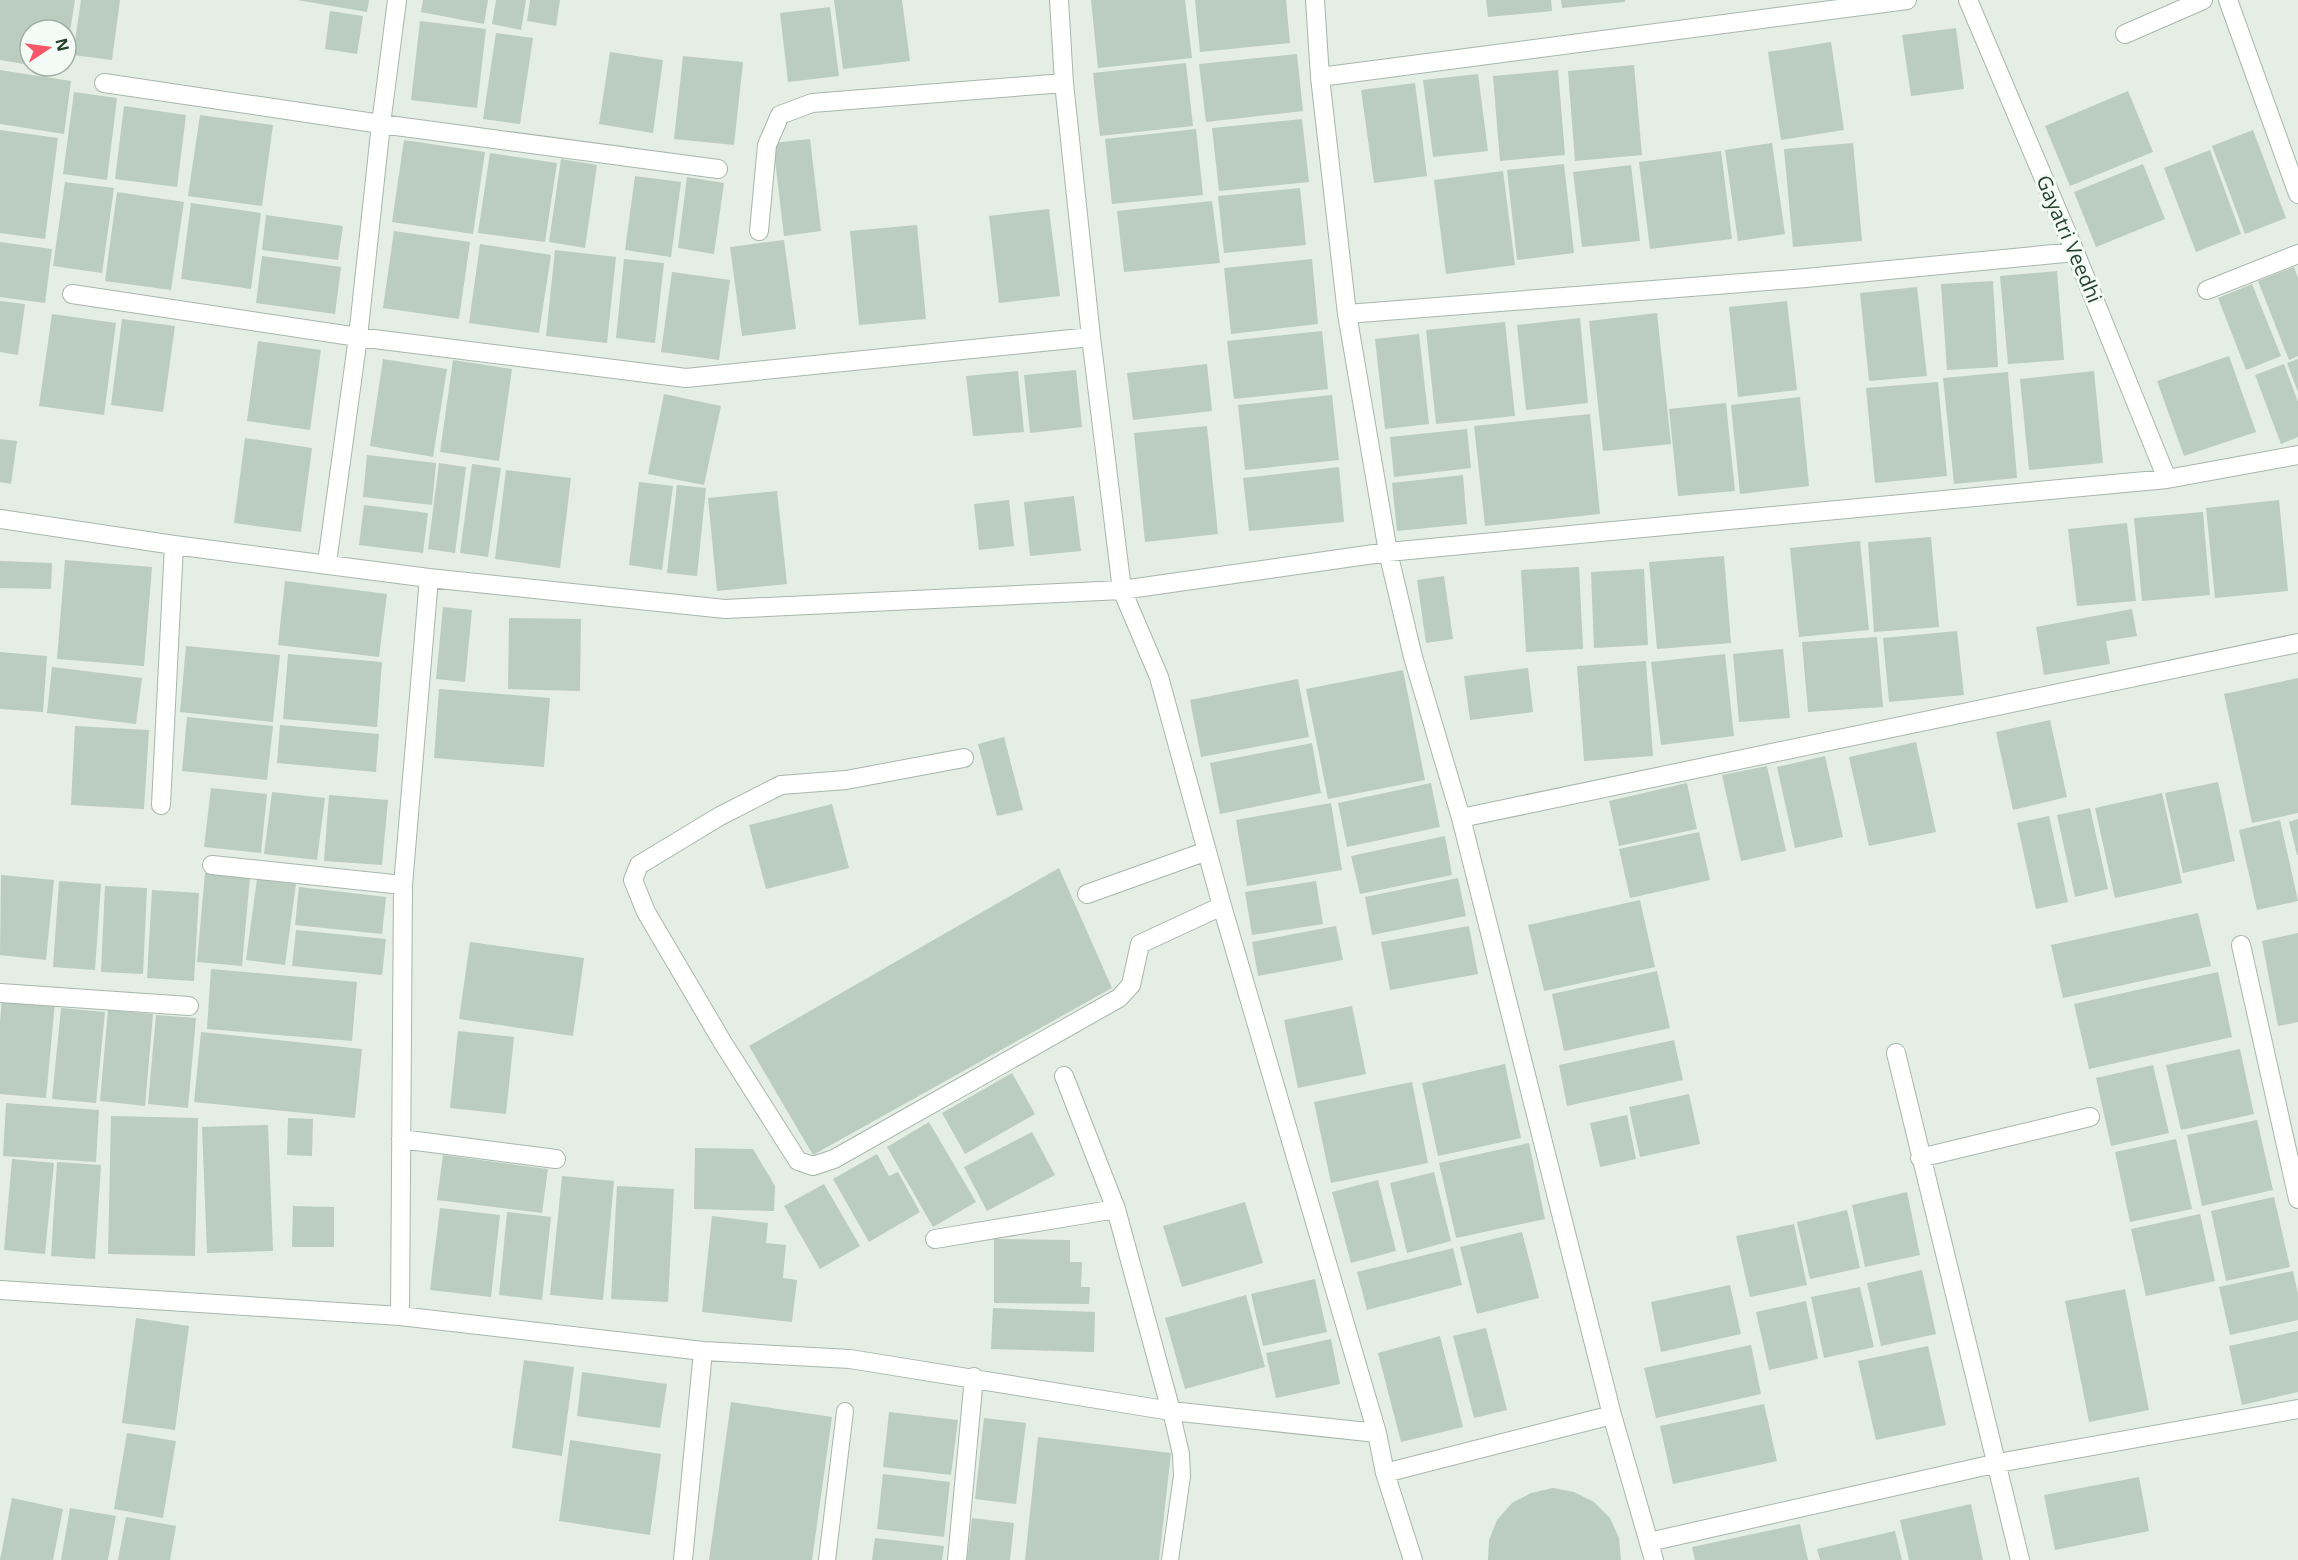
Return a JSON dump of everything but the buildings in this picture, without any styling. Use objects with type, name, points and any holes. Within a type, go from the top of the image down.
[{"type":"street","points":[[327,563],[358,337],[397,0]]},
{"type":"street","points":[[1059,0],[1064,83],[1091,337],[1122,590],[1159,677],[1222,906],[1377,1433],[1385,1473],[1413,1560]]},
{"type":"street","points":[[1315,0],[1320,77],[1347,314],[1388,552],[1413,657],[1461,818],[1612,1415],[1654,1560]]},
{"type":"street","points":[[1320,77],[1907,0]]},
{"type":"street","name":"Gayatri Veedhi","points":[[1968,0],[2075,252],[2167,479]]},
{"type":"street","points":[[2125,34],[2203,0]]},
{"type":"street","points":[[2228,0],[2298,194]]},
{"type":"street","points":[[104,83],[381,124],[718,169]]},
{"type":"street","points":[[759,231],[767,145],[780,115],[812,103],[1064,83]]},
{"type":"street","points":[[1347,314],[1806,278],[2075,252]]},
{"type":"street","points":[[2207,290],[2298,254]]},
{"type":"street","points":[[72,294],[358,337],[686,378],[1091,337]]},
{"type":"street","points":[[0,519],[429,578],[725,609],[1122,590],[1388,552],[2167,479],[2298,455]]},
{"type":"street","points":[[162,805],[174,544]]},
{"type":"street","points":[[400,1316],[402,885],[429,578]]},
{"type":"street","points":[[1461,818],[2298,643]]},
{"type":"street","points":[[964,758],[846,780],[781,785],[720,816],[639,865],[633,880],[646,912],[723,1043],[798,1161],[813,1166],[834,1159],[1119,998],[1131,985],[1140,944],[1222,906]]},
{"type":"street","points":[[1087,894],[1207,851]]},
{"type":"street","points":[[213,865],[402,885]]},
{"type":"street","points":[[2241,945],[2298,1198]]},
{"type":"street","points":[[0,993],[189,1006]]},
{"type":"street","points":[[1896,1053],[1920,1158],[1998,1462],[2020,1560]]},
{"type":"street","points":[[1064,1076],[1116,1209],[1171,1411]]},
{"type":"street","points":[[1920,1158],[2090,1117]]},
{"type":"street","points":[[401,1139],[556,1158]]},
{"type":"street","points":[[935,1239],[1116,1209]]},
{"type":"street","points":[[0,1290],[400,1316],[704,1351],[850,1359],[974,1377],[1171,1411],[1377,1433]]},
{"type":"street","points":[[683,1560],[704,1351]]},
{"type":"street","points":[[957,1560],[974,1377]]},
{"type":"street","points":[[1649,1542],[1998,1462],[2298,1409]]},
{"type":"street","points":[[1385,1473],[1612,1415]]},
{"type":"lane","points":[[827,1560],[845,1411]]},
{"type":"lane","points":[[1170,1560],[1182,1476],[1181,1454],[1171,1411]]}]
